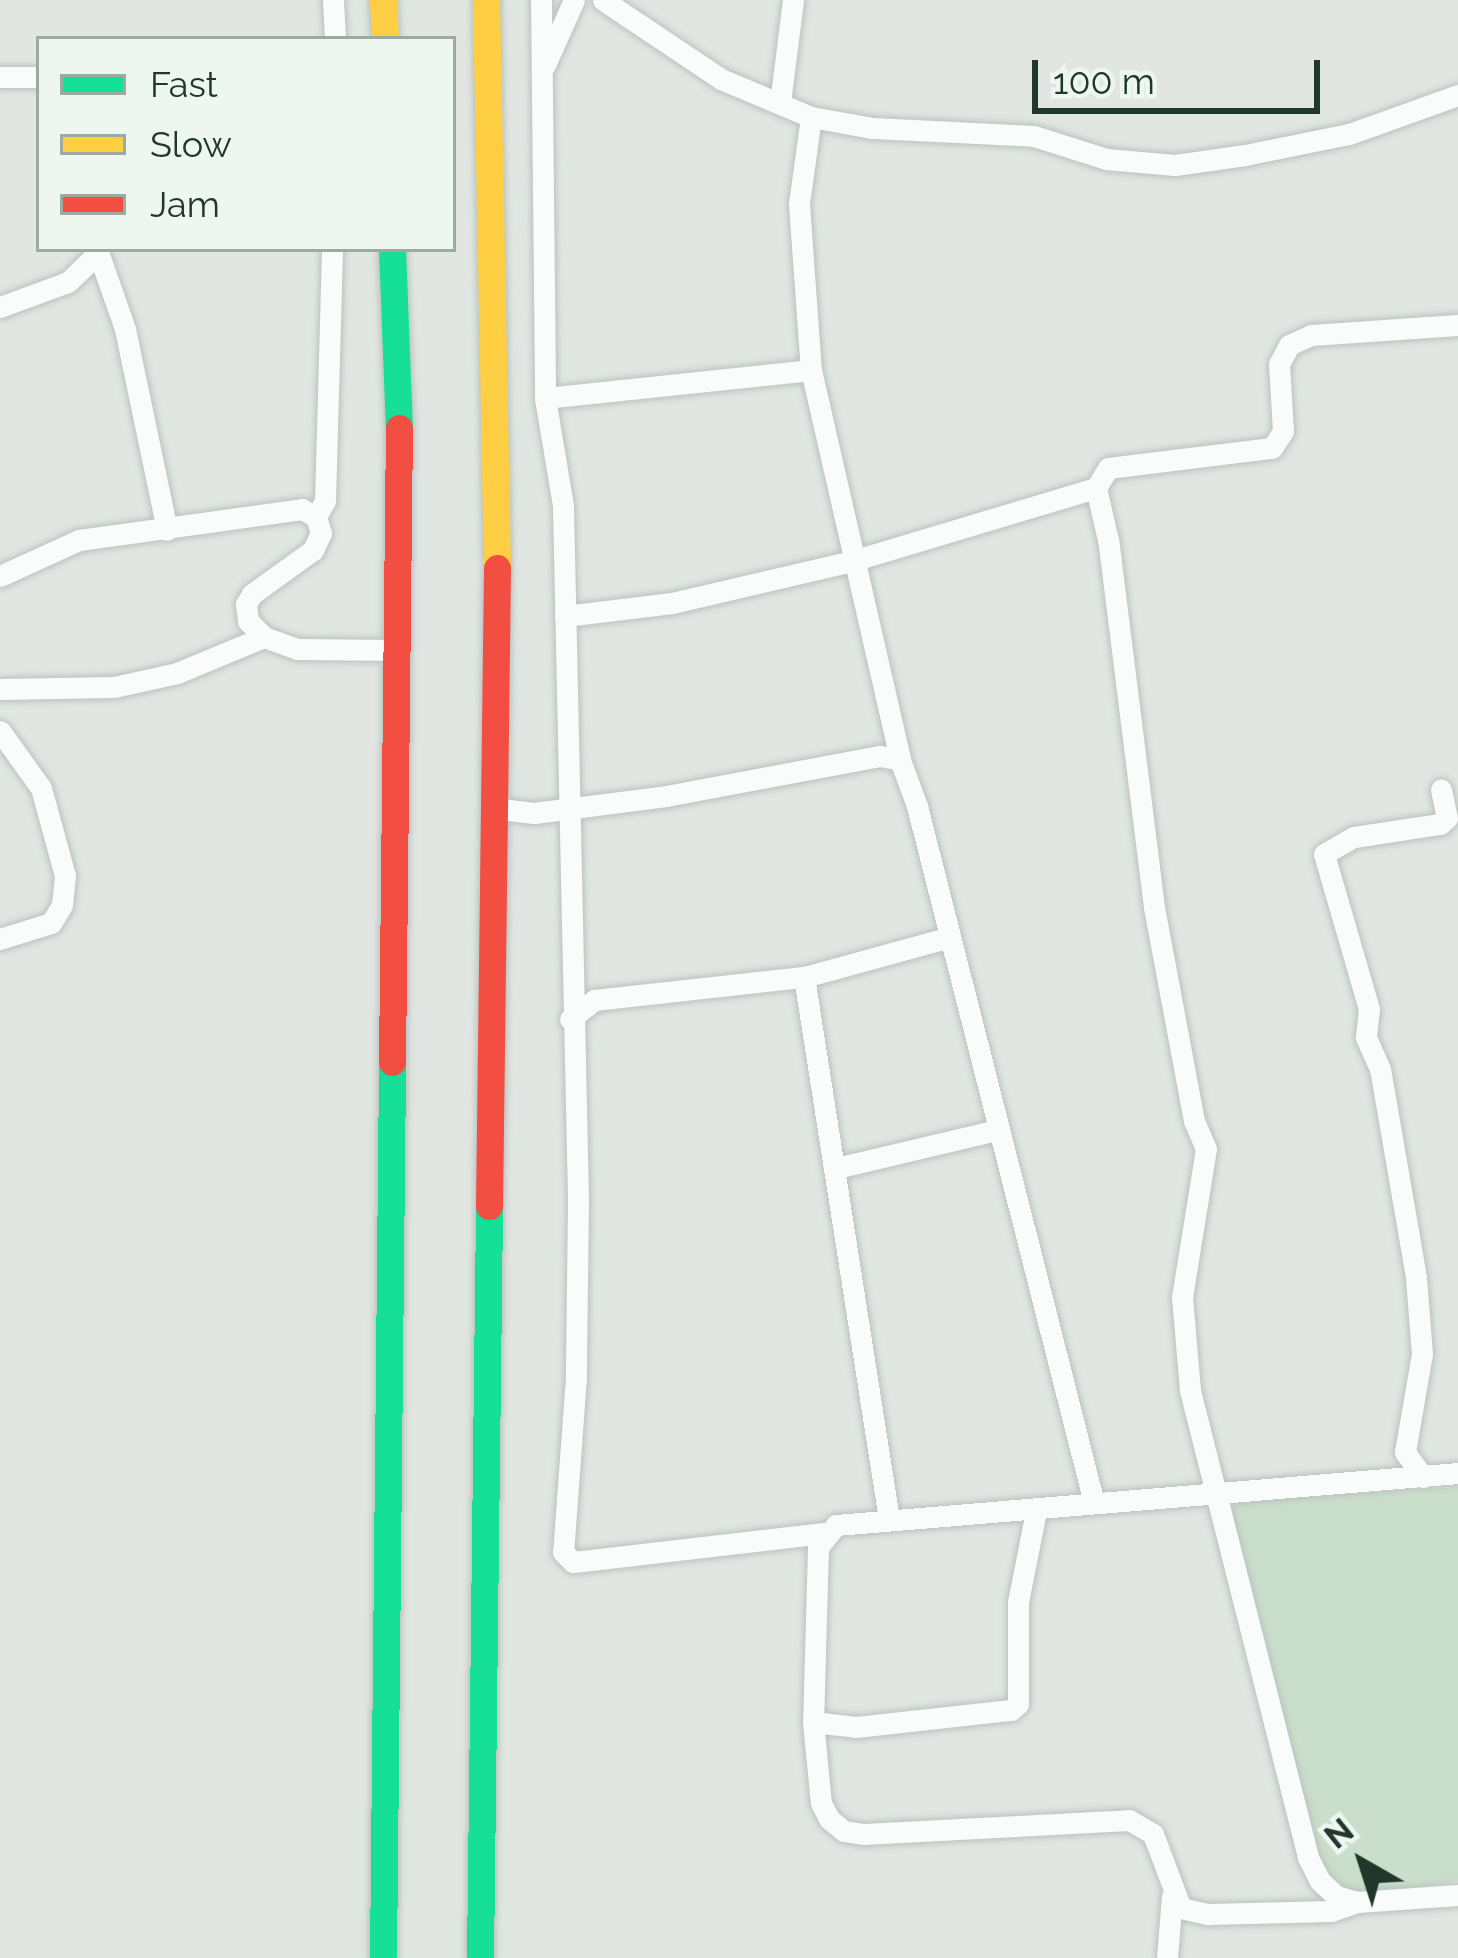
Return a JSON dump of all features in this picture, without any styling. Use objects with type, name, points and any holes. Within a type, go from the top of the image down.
[{"type":"highway","points":[[383,0],[385,36]]},
{"type":"highway","points":[[480,1958],[498,442],[486,0]]},
{"type":"highway","points":[[383,1958],[398,650],[399,439],[392,252]]},
{"type":"street","points":[[334,0],[335,36]]},
{"type":"street","points":[[541,0],[545,398],[562,506],[570,1018],[578,1201],[565,1559],[824,1533],[852,1520],[1036,1511],[1093,1499],[1458,1473]]},
{"type":"street","points":[[542,71],[574,0]]},
{"type":"street","points":[[603,0],[722,79],[811,116],[873,128],[1034,136],[1106,159],[1175,165],[1349,134],[1458,95]]},
{"type":"street","points":[[780,104],[793,0]]},
{"type":"street","points":[[0,77],[36,77]]},
{"type":"street","points":[[811,116],[799,204],[811,370],[899,760],[917,806],[1093,1499]]},
{"type":"street","points":[[0,307],[68,282],[97,252]]},
{"type":"street","points":[[98,252],[125,329],[167,530]]},
{"type":"street","points":[[316,518],[326,501],[332,252]]},
{"type":"street","points":[[565,616],[673,603],[852,561],[1096,488],[1108,468],[1272,448],[1282,440],[1279,364],[1289,345],[1312,335],[1458,325]]},
{"type":"street","points":[[545,398],[811,370]]},
{"type":"street","points":[[1096,488],[1108,540],[1154,907],[1193,1121],[1206,1149],[1182,1297],[1190,1390],[1308,1857],[1320,1881],[1336,1896],[1357,1902]]},
{"type":"street","points":[[0,576],[79,540],[302,509],[316,518],[321,533],[313,550],[246,604],[248,621],[264,637],[297,649],[398,650]]},
{"type":"street","points":[[0,560],[28,567]]},
{"type":"street","points":[[0,689],[114,687],[177,673],[264,637]]},
{"type":"street","points":[[0,731],[41,788],[65,876],[62,904],[51,923],[0,939]]},
{"type":"street","points":[[493,808],[534,813],[666,796],[880,756],[899,760]]},
{"type":"street","points":[[1423,1477],[1405,1452],[1422,1354],[1416,1277],[1380,1069],[1366,1037],[1369,1009],[1324,854],[1354,837],[1440,824],[1448,818],[1441,790]]},
{"type":"street","points":[[570,1018],[594,1000],[804,976],[947,938]]},
{"type":"street","points":[[804,976],[889,1519]]},
{"type":"street","points":[[570,983],[594,1000]]},
{"type":"street","points":[[836,1168],[997,1130]]},
{"type":"street","points":[[813,1722],[856,1727],[1011,1710],[1018,1704],[1018,1602],[1036,1511]]},
{"type":"street","points":[[824,1533],[818,1547],[813,1722],[821,1803],[829,1819],[844,1831],[864,1834],[1129,1820],[1153,1834],[1172,1896],[1181,1909],[1208,1914],[1331,1911],[1357,1902],[1458,1895]]},
{"type":"street","points":[[1167,1958],[1172,1896]]},
{"type":"green space","points":[[1458,1487],[1458,1881],[1377,1894],[1349,1890],[1325,1871],[1312,1839],[1231,1516],[1234,1501]]},
{"type":"traffic: fast","points":[[392,252],[399,428]]},
{"type":"traffic: fast","points":[[383,1958],[392,1062]]},
{"type":"traffic: fast","points":[[480,1958],[489,1206]]},
{"type":"traffic: slow","points":[[383,0],[385,36]]},
{"type":"traffic: slow","points":[[486,0],[497,568]]},
{"type":"traffic: jam","points":[[392,1062],[399,428]]},
{"type":"traffic: jam","points":[[489,1206],[497,568]]}]
